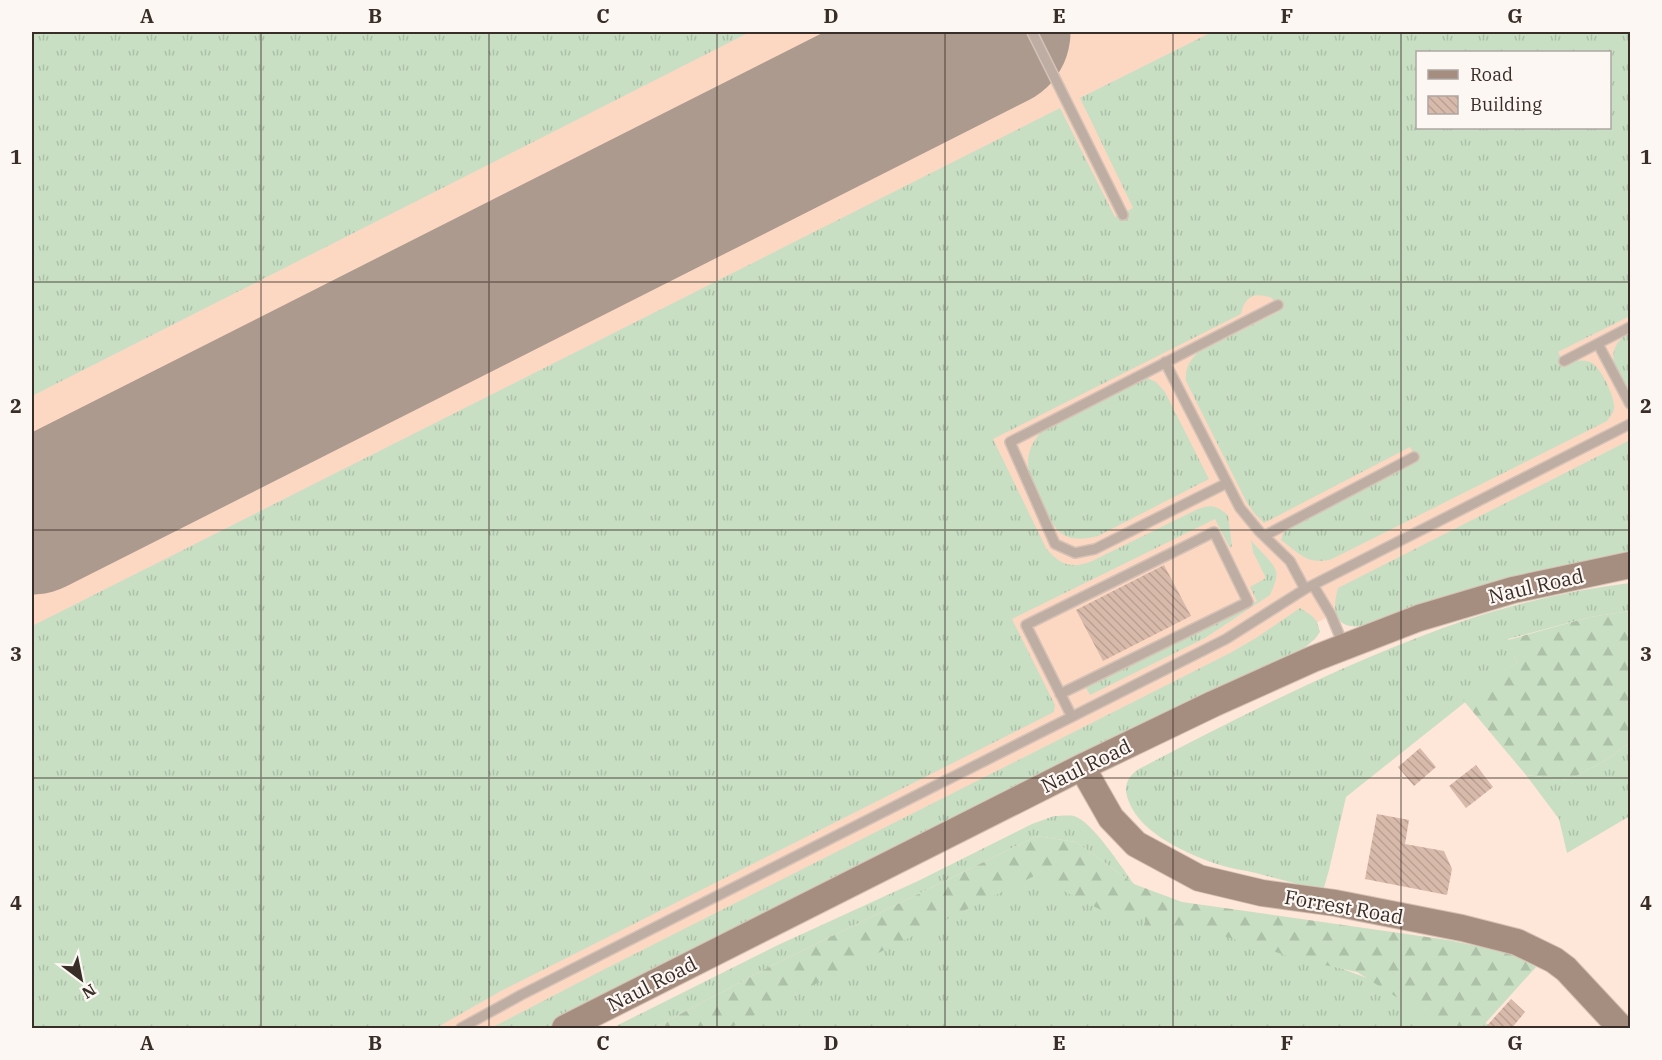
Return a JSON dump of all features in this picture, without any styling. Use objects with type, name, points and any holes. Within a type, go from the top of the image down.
[{"type":"street","name":"Naul Road","points":[[565,1029],[1082,767],[1312,659],[1419,618],[1513,590],[1630,565]]},
{"type":"street","name":"Forrest Road","points":[[1082,767],[1111,818],[1136,844],[1199,878],[1262,893],[1335,903],[1462,928],[1517,942],[1554,960],[1566,969],[1621,1029]]},
{"type":"lane","points":[[1032,32],[1124,215]]},
{"type":"lane","points":[[1227,483],[1095,549],[1075,553],[1055,543],[1010,442],[1278,305]]},
{"type":"lane","points":[[1564,361],[1630,327]]},
{"type":"lane","points":[[1598,344],[1630,404]]},
{"type":"lane","points":[[1165,362],[1240,508],[1290,561],[1331,615],[1344,647]]},
{"type":"lane","points":[[461,1029],[521,994],[1226,639],[1309,587],[1630,424]]},
{"type":"lane","points":[[1264,536],[1414,457]]},
{"type":"lane","points":[[1060,694],[1248,602],[1214,532],[1026,625],[1060,694],[1072,717]]},
{"type":"shaded area","points":[[32,32],[1630,32],[1630,468],[1463,553],[1231,663],[506,1028],[32,1028]]},
{"type":"green space","points":[[32,32],[750,32],[32,396]]},
{"type":"green space","points":[[1212,32],[1630,32],[1630,316],[1558,352],[1565,365],[1582,360],[1589,361],[1596,366],[1613,398],[1614,409],[1607,421],[1332,559],[1316,561],[1304,557],[1281,540],[1286,526],[1416,457],[1410,447],[1264,523],[1254,513],[1186,381],[1186,372],[1197,353],[1278,312],[1272,298],[1256,295],[1248,299],[1241,314],[993,439],[1046,548],[1065,564],[1077,565],[1090,562],[1203,507],[1211,506],[1228,515],[1232,546],[1230,548],[1215,519],[1012,619],[1055,705],[1054,712],[501,991],[436,1028],[32,1028],[32,626],[1060,108],[1115,217],[1133,208],[1080,98]]},
{"type":"green space","points":[[1630,333],[1630,391],[1615,369],[1614,353],[1616,345]]},
{"type":"green space","points":[[1147,378],[1156,382],[1165,392],[1209,479],[1098,536],[1084,539],[1062,534],[1051,522],[1031,479],[1028,458],[1033,443],[1040,433]]},
{"type":"green space","points":[[1630,440],[1630,553],[1490,584],[1435,600],[1364,625],[1344,624],[1337,616],[1335,605],[1338,588]]},
{"type":"green space","points":[[1251,540],[1276,571],[1276,580],[1270,595],[1205,638],[1090,695],[1086,688],[1257,601],[1250,587],[1266,578],[1253,552]]},
{"type":"green space","points":[[1630,583],[1630,611],[1590,617],[1508,639],[1517,663],[1346,797],[1323,891],[1225,866],[1194,855],[1167,842],[1155,833],[1144,824],[1129,802],[1126,792],[1127,784],[1137,770],[1258,708],[1340,670],[1424,635],[1506,608],[1547,597]]},
{"type":"green space","points":[[1300,608],[1314,618],[1320,632],[1299,652],[1108,740],[1014,787],[549,1028],[491,1028],[1230,653]]},
{"type":"green space","points":[[1630,611],[1630,743],[1604,761],[1569,780],[1526,775],[1463,700],[1517,663],[1508,640],[1590,617]]},
{"type":"green space","points":[[1630,743],[1630,816],[1567,853],[1559,819],[1526,775],[1569,780],[1604,761]]},
{"type":"green space","points":[[1054,816],[1074,816],[1089,826],[1134,884],[1076,842],[1037,836],[773,965],[654,1028],[612,1028],[778,945],[918,881],[1032,824]]},
{"type":"green space","points":[[1037,836],[1076,842],[1134,884],[1182,902],[1448,940],[1511,953],[1536,967],[1481,1028],[1445,1028],[1357,972],[1301,960],[1211,932],[1145,927],[1145,912],[1111,915],[1034,876],[730,1028],[654,1028],[773,965]]},
{"type":"green space","points":[[1036,869],[1343,969],[1498,1028],[707,1028]]},
{"type":"building","points":[[1164,565],[1191,616],[1103,661],[1076,610]]},
{"type":"building","points":[[1420,748],[1436,767],[1414,786],[1398,767]]},
{"type":"building","points":[[1476,765],[1493,787],[1466,808],[1449,786]]},
{"type":"building","points":[[1377,814],[1409,820],[1405,844],[1444,851],[1452,869],[1447,895],[1365,879]]},
{"type":"building","points":[[1511,999],[1525,1012],[1511,1029],[1484,1029]]},
{"type":"runway","points":[[32,518],[994,32]]}]
